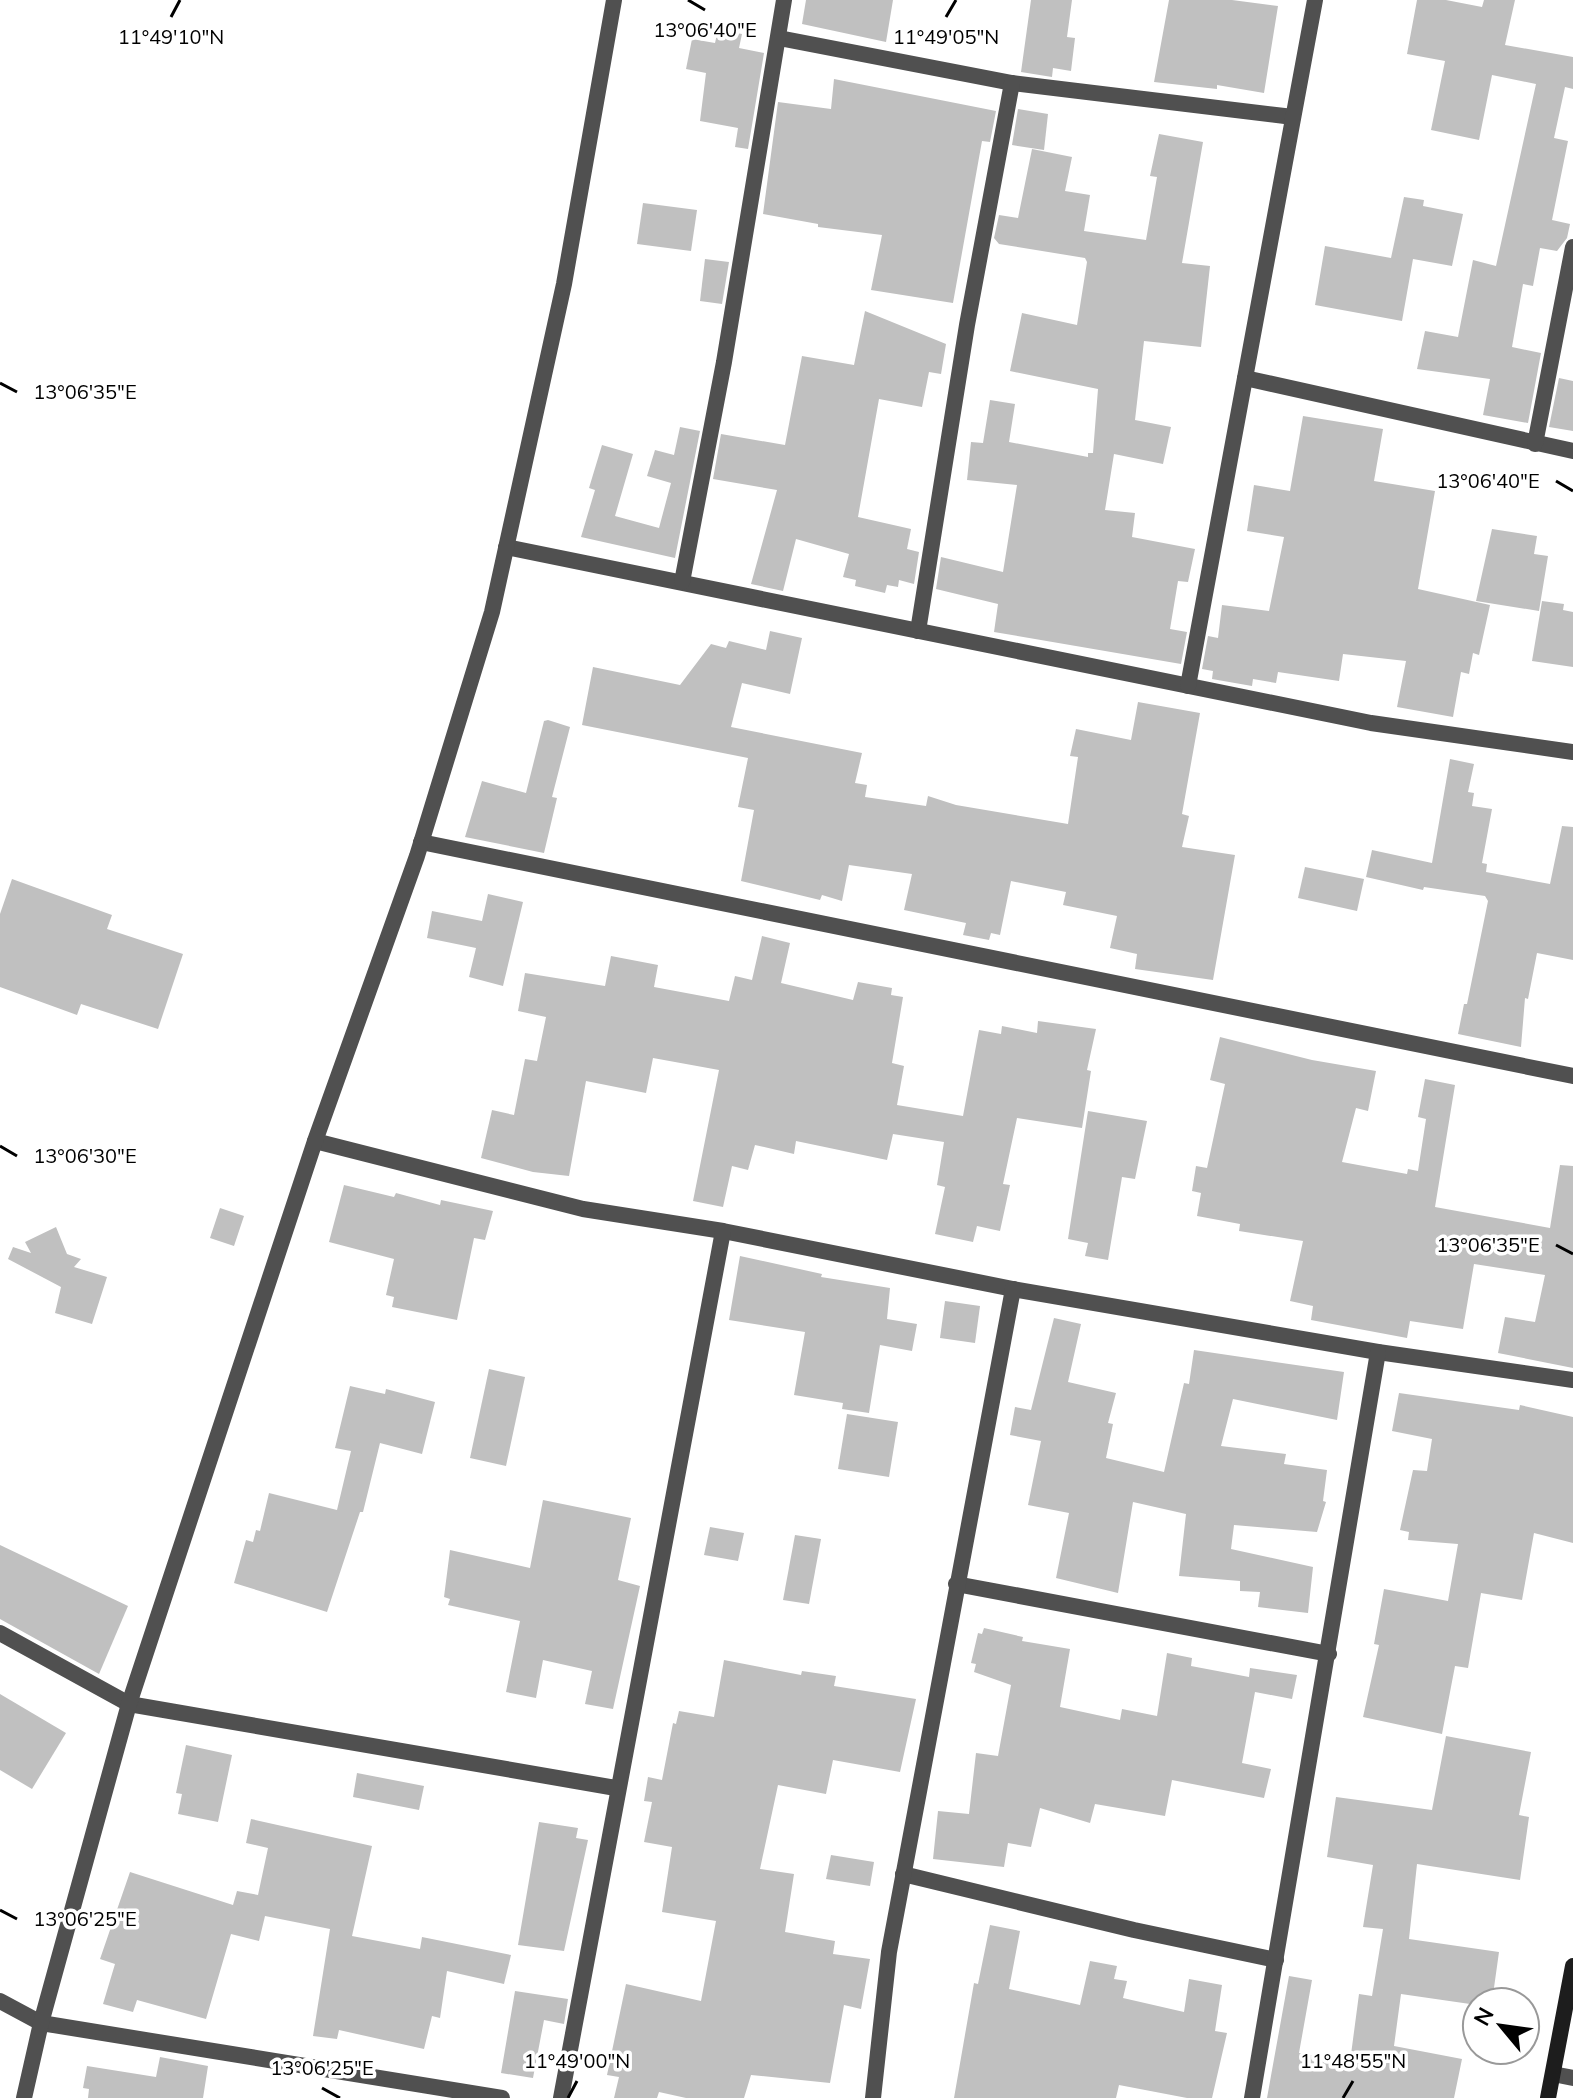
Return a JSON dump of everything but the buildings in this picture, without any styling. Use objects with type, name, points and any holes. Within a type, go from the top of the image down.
[{"type":"street","points":[[24,2098],[41,2023],[129,1704],[190,1509],[421,842],[492,612],[564,284],[614,0]]},
{"type":"street","points":[[682,582],[724,362],[784,0]]},
{"type":"street","points":[[1188,686],[1315,0]]},
{"type":"street","points":[[779,38],[1012,83],[1293,117]]},
{"type":"street","points":[[918,631],[967,325],[1012,83]]},
{"type":"street","points":[[1535,444],[1573,247]]},
{"type":"street","points":[[1245,378],[1573,451]]},
{"type":"street","points":[[506,547],[1371,723],[1573,752]]},
{"type":"street","points":[[421,842],[1573,1076]]},
{"type":"street","points":[[315,1141],[583,1209],[723,1231],[1013,1289],[1378,1352],[1573,1380]]},
{"type":"street","points":[[561,2098],[616,1788],[631,1728],[723,1231]]},
{"type":"street","points":[[873,2098],[889,1952],[1013,1289]]},
{"type":"street","points":[[1252,2098],[1378,1352]]},
{"type":"street","points":[[956,1584],[1329,1654]]},
{"type":"street","points":[[0,1633],[129,1704],[616,1788]]},
{"type":"street","points":[[903,1874],[1134,1930],[1276,1960]]},
{"type":"street","points":[[1548,2098],[1573,1966]]},
{"type":"street","points":[[0,2001],[41,2023],[502,2098]]},
{"type":"street","points":[[1553,2074],[1573,2078]]}]
